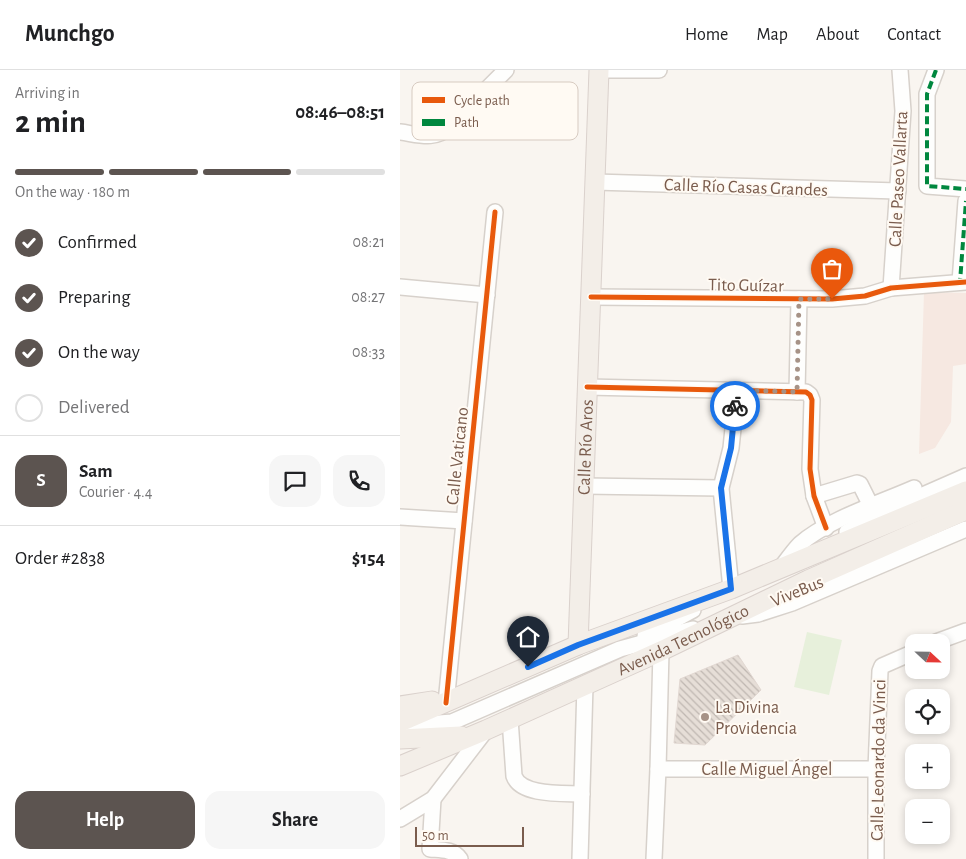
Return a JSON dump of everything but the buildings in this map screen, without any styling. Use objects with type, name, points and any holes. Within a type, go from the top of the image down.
[{"type":"main road","name":"Calle Río Aros","points":[[578,645],[599,70]]},
{"type":"main road","name":"Avenida Tecnológico","points":[[400,722],[578,645],[731,589],[783,565],[875,530],[966,491]]},
{"type":"main road","name":"Avenida Tecnológico","points":[[400,766],[661,651],[869,552],[966,510]]},
{"type":"main road","points":[[400,706],[424,702],[446,703]]},
{"type":"main road","points":[[400,739],[480,732]]},
{"type":"street","points":[[494,82],[506,70]]},
{"type":"street","points":[[599,70],[659,70]]},
{"type":"street","name":"Calle Paseo Vallarta","points":[[891,288],[903,111],[900,70]]},
{"type":"street","name":"Calle Paseo Vallarta","points":[[936,70],[927,94],[927,186],[966,189]]},
{"type":"street","name":"Calle Río Casas Grandes","points":[[595,182],[898,191]]},
{"type":"street","name":"Tito Guízar","points":[[591,297],[799,299],[865,296],[891,288],[963,282],[966,201]]},
{"type":"street","name":"Calle Vaticano","points":[[446,703],[495,212]]},
{"type":"street","points":[[400,287],[487,295]]},
{"type":"street","points":[[797,392],[799,299]]},
{"type":"street","points":[[587,387],[809,393],[812,400],[810,456],[814,496],[826,528]]},
{"type":"street","points":[[620,649],[731,589],[721,488],[731,448],[737,390]]},
{"type":"street","points":[[783,565],[802,542],[851,514],[966,466]]},
{"type":"street","points":[[783,565],[916,498],[966,476]]},
{"type":"street","points":[[814,496],[857,483],[860,484],[872,506]]},
{"type":"street","points":[[584,486],[721,488]]},
{"type":"street","points":[[400,517],[464,521]]},
{"type":"street","name":"ViveBus","points":[[400,726],[452,722],[620,649],[730,618],[966,520]]},
{"type":"street","points":[[730,618],[758,614],[792,603],[966,529]]},
{"type":"street","points":[[950,637],[966,631]]},
{"type":"street","points":[[654,859],[661,651]]},
{"type":"street","name":"Calle Leonardo da Vinci","points":[[876,859],[876,769],[880,669],[882,666],[905,656]]},
{"type":"street","points":[[580,859],[585,684]]},
{"type":"street","points":[[510,719],[516,782],[531,790],[582,794]]},
{"type":"street","points":[[400,819],[433,798],[480,732]]},
{"type":"street","name":"Calle Miguel Ángel","points":[[658,769],[876,769]]},
{"type":"street","points":[[433,798],[430,849],[449,851],[457,854],[460,859]]},
{"type":"shaded area","points":[[924,292],[966,293],[966,364],[953,366],[951,422],[935,448],[919,454]]},
{"type":"green space","points":[[807,632],[842,640],[829,695],[794,687]]},
{"type":"marked path","points":[[936,70],[927,94],[927,186],[966,189]]},
{"type":"marked path","points":[[956,282],[960,282],[966,201]]},
{"type":"cycle path","points":[[446,703],[495,212]]},
{"type":"cycle path","points":[[591,297],[832,299],[865,296],[891,288],[966,282]]},
{"type":"cycle path","points":[[587,387],[806,392],[812,400],[810,469],[814,496],[826,528]]},
{"type":"way so far","points":[[735,406],[737,390],[797,392],[799,299],[832,299]]},
{"type":"place","name":"La Divina Providencia","points":[[705,717]]},
{"type":"route","points":[[528,667],[578,645],[731,589],[721,488],[731,448],[735,406]]}]
